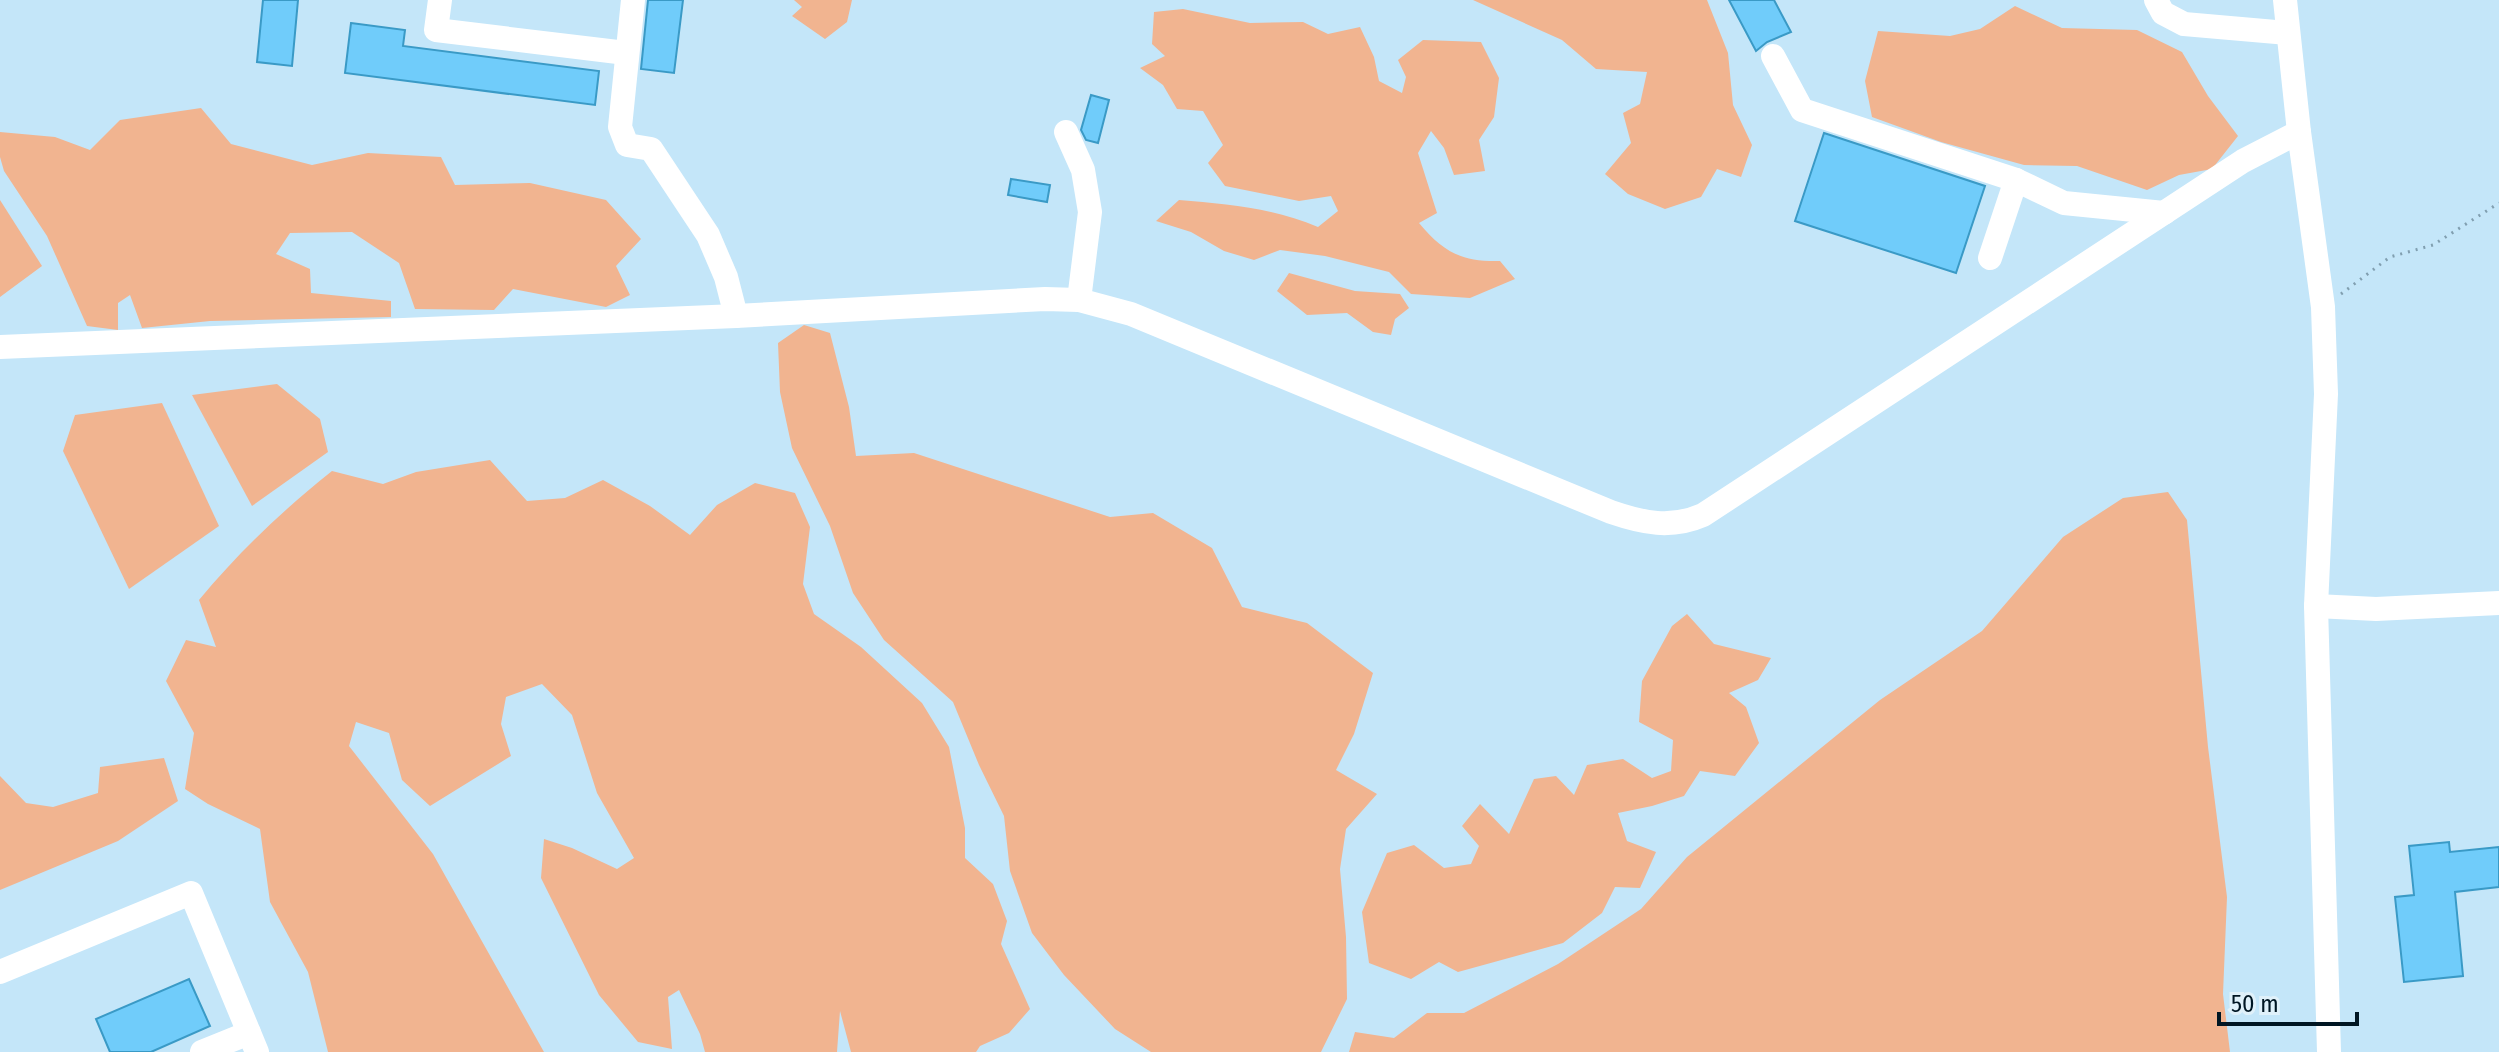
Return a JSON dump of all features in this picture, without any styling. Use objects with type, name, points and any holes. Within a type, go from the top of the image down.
[{"type":"street","points":[[440,0],[436,30],[626,53]]},
{"type":"street","points":[[633,0],[620,127],[627,145],[651,149],[694,212],[708,235],[726,277],[736,316]]},
{"type":"street","points":[[2156,0],[2163,13],[2184,24],[2288,33]]},
{"type":"street","points":[[2285,0],[2323,307],[2326,394],[2316,606],[2329,1052]]},
{"type":"street","points":[[1773,56],[1802,110],[2016,180],[2064,203],[2164,213]]},
{"type":"street","points":[[1066,132],[1083,170],[1090,212],[1079,300]]},
{"type":"street","points":[[0,347],[736,316],[1045,299],[1079,300],[1131,314],[1611,512],[1639,521],[1669,525],[1703,515],[2243,161],[2299,132]]},
{"type":"street","points":[[1990,258],[2016,180]]},
{"type":"street","points":[[2316,606],[2376,609],[2499,603]]},
{"type":"street","points":[[0,972],[191,893],[253,1043],[202,1052]]},
{"type":"path","points":[[2323,307],[2390,257],[2433,245],[2499,203]]},
{"type":"shaded area","points":[[794,0],[852,0],[847,22],[825,39],[792,16],[802,7]]},
{"type":"shaded area","points":[[1473,0],[1707,0],[1728,53],[1733,105],[1752,145],[1741,177],[1717,169],[1701,197],[1665,209],[1628,194],[1605,174],[1631,143],[1623,113],[1640,104],[1647,72],[1596,69],[1562,40]]},
{"type":"shaded area","points":[[2015,6],[2062,28],[2137,30],[2182,52],[2208,96],[2238,136],[2212,169],[2179,175],[2147,190],[2077,166],[2024,165],[1941,142],[1872,117],[1865,81],[1878,31],[1950,36],[1980,29]]},
{"type":"shaded area","points":[[1183,9],[1250,23],[1303,22],[1328,34],[1360,27],[1374,57],[1379,81],[1402,93],[1406,77],[1398,60],[1423,40],[1481,42],[1499,78],[1494,117],[1479,140],[1485,171],[1454,175],[1444,148],[1431,131],[1418,153],[1437,213],[1419,223],[1445,248],[1475,260],[1500,261],[1515,279],[1470,298],[1411,294],[1389,272],[1325,256],[1280,250],[1254,260],[1224,251],[1191,232],[1156,221],[1179,200],[1267,211],[1318,227],[1338,211],[1331,196],[1299,201],[1225,186],[1208,163],[1223,145],[1203,111],[1177,109],[1163,85],[1140,68],[1165,56],[1152,44],[1154,12]]},
{"type":"shaded area","points":[[201,108],[231,144],[312,165],[368,153],[441,157],[455,185],[530,183],[606,200],[641,239],[616,266],[630,295],[606,307],[513,289],[494,310],[415,309],[399,263],[352,232],[290,233],[276,254],[310,269],[311,293],[391,301],[391,317],[210,321],[142,328],[130,295],[118,303],[118,330],[87,326],[47,236],[4,171],[0,157],[0,132],[55,137],[90,150],[120,120]]},
{"type":"shaded area","points":[[0,200],[42,266],[0,297]]},
{"type":"shaded area","points":[[1289,273],[1355,291],[1400,294],[1409,308],[1395,319],[1391,335],[1373,332],[1347,313],[1307,315],[1277,291]]},
{"type":"shaded area","points":[[804,325],[830,333],[849,407],[856,456],[914,453],[1110,517],[1153,513],[1212,548],[1242,607],[1307,623],[1373,673],[1354,734],[1336,770],[1377,794],[1346,829],[1340,869],[1347,999],[1321,1052],[1151,1052],[1115,1029],[1064,975],[1032,933],[1010,871],[1004,816],[953,702],[884,640],[853,593],[830,526],[792,448],[780,392],[778,343]]},
{"type":"shaded area","points":[[277,384],[320,419],[328,452],[252,506],[192,395]]},
{"type":"shaded area","points":[[162,403],[219,526],[129,589],[63,451],[75,415]]},
{"type":"shaded area","points":[[490,460],[527,501],[565,498],[603,480],[650,506],[690,535],[717,505],[755,483],[795,493],[810,527],[803,584],[814,614],[861,647],[922,703],[949,747],[965,828],[965,858],[993,884],[1007,921],[1001,944],[1030,1009],[1009,1033],[980,1046],[976,1052],[851,1052],[840,1011],[837,1052],[705,1052],[679,990],[668,997],[672,1049],[638,1042],[599,995],[541,878],[544,839],[617,869],[634,858],[597,793],[572,715],[542,684],[506,697],[501,724],[511,756],[430,806],[402,780],[389,733],[356,722],[349,746],[433,854],[544,1052],[328,1052],[308,972],[270,902],[260,829],[208,804],[185,789],[194,733],[166,681],[186,640],[216,647],[199,600],[262,532],[332,471],[383,484],[416,472]]},
{"type":"shaded area","points":[[2168,492],[2187,520],[2208,747],[2227,897],[2223,994],[2230,1052],[1349,1052],[1355,1032],[1394,1038],[1427,1013],[1464,1013],[1558,964],[1641,909],[1687,857],[1880,700],[1982,631],[2063,537],[2123,498]]},
{"type":"shaded area","points":[[1687,614],[1714,644],[1771,658],[1758,680],[1729,693],[1746,707],[1759,743],[1735,776],[1700,771],[1684,796],[1618,813],[1627,841],[1656,852],[1640,888],[1615,887],[1602,913],[1563,943],[1458,972],[1439,962],[1411,979],[1369,963],[1362,912],[1387,853],[1414,845],[1444,868],[1471,864],[1479,846],[1462,826],[1480,804],[1509,834],[1534,779],[1556,776],[1574,795],[1587,765],[1623,759],[1652,778],[1671,771],[1673,740],[1639,722],[1642,681],[1672,626]]},
{"type":"shaded area","points":[[164,758],[178,801],[118,841],[0,890],[0,776],[26,803],[53,807],[98,793],[100,767]]},
{"type":"building","points":[[263,0],[298,0],[292,66],[257,62]]},
{"type":"building","points":[[648,0],[683,0],[674,73],[641,69]]},
{"type":"building","points":[[1729,0],[1774,0],[1791,32],[1767,42],[1756,51]]},
{"type":"building","points":[[351,23],[405,30],[403,46],[599,71],[595,105],[345,73]]},
{"type":"building","points":[[1091,95],[1109,100],[1098,143],[1086,140],[1081,130]]},
{"type":"building","points":[[1824,133],[1985,186],[1956,273],[1795,221]]},
{"type":"building","points":[[1011,179],[1050,185],[1047,202],[1008,195]]},
{"type":"building","points":[[2449,842],[2450,852],[2499,847],[2499,887],[2455,892],[2463,976],[2404,982],[2395,897],[2414,895],[2409,846]]},
{"type":"building","points":[[189,979],[210,1026],[151,1052],[110,1052],[96,1019]]}]
